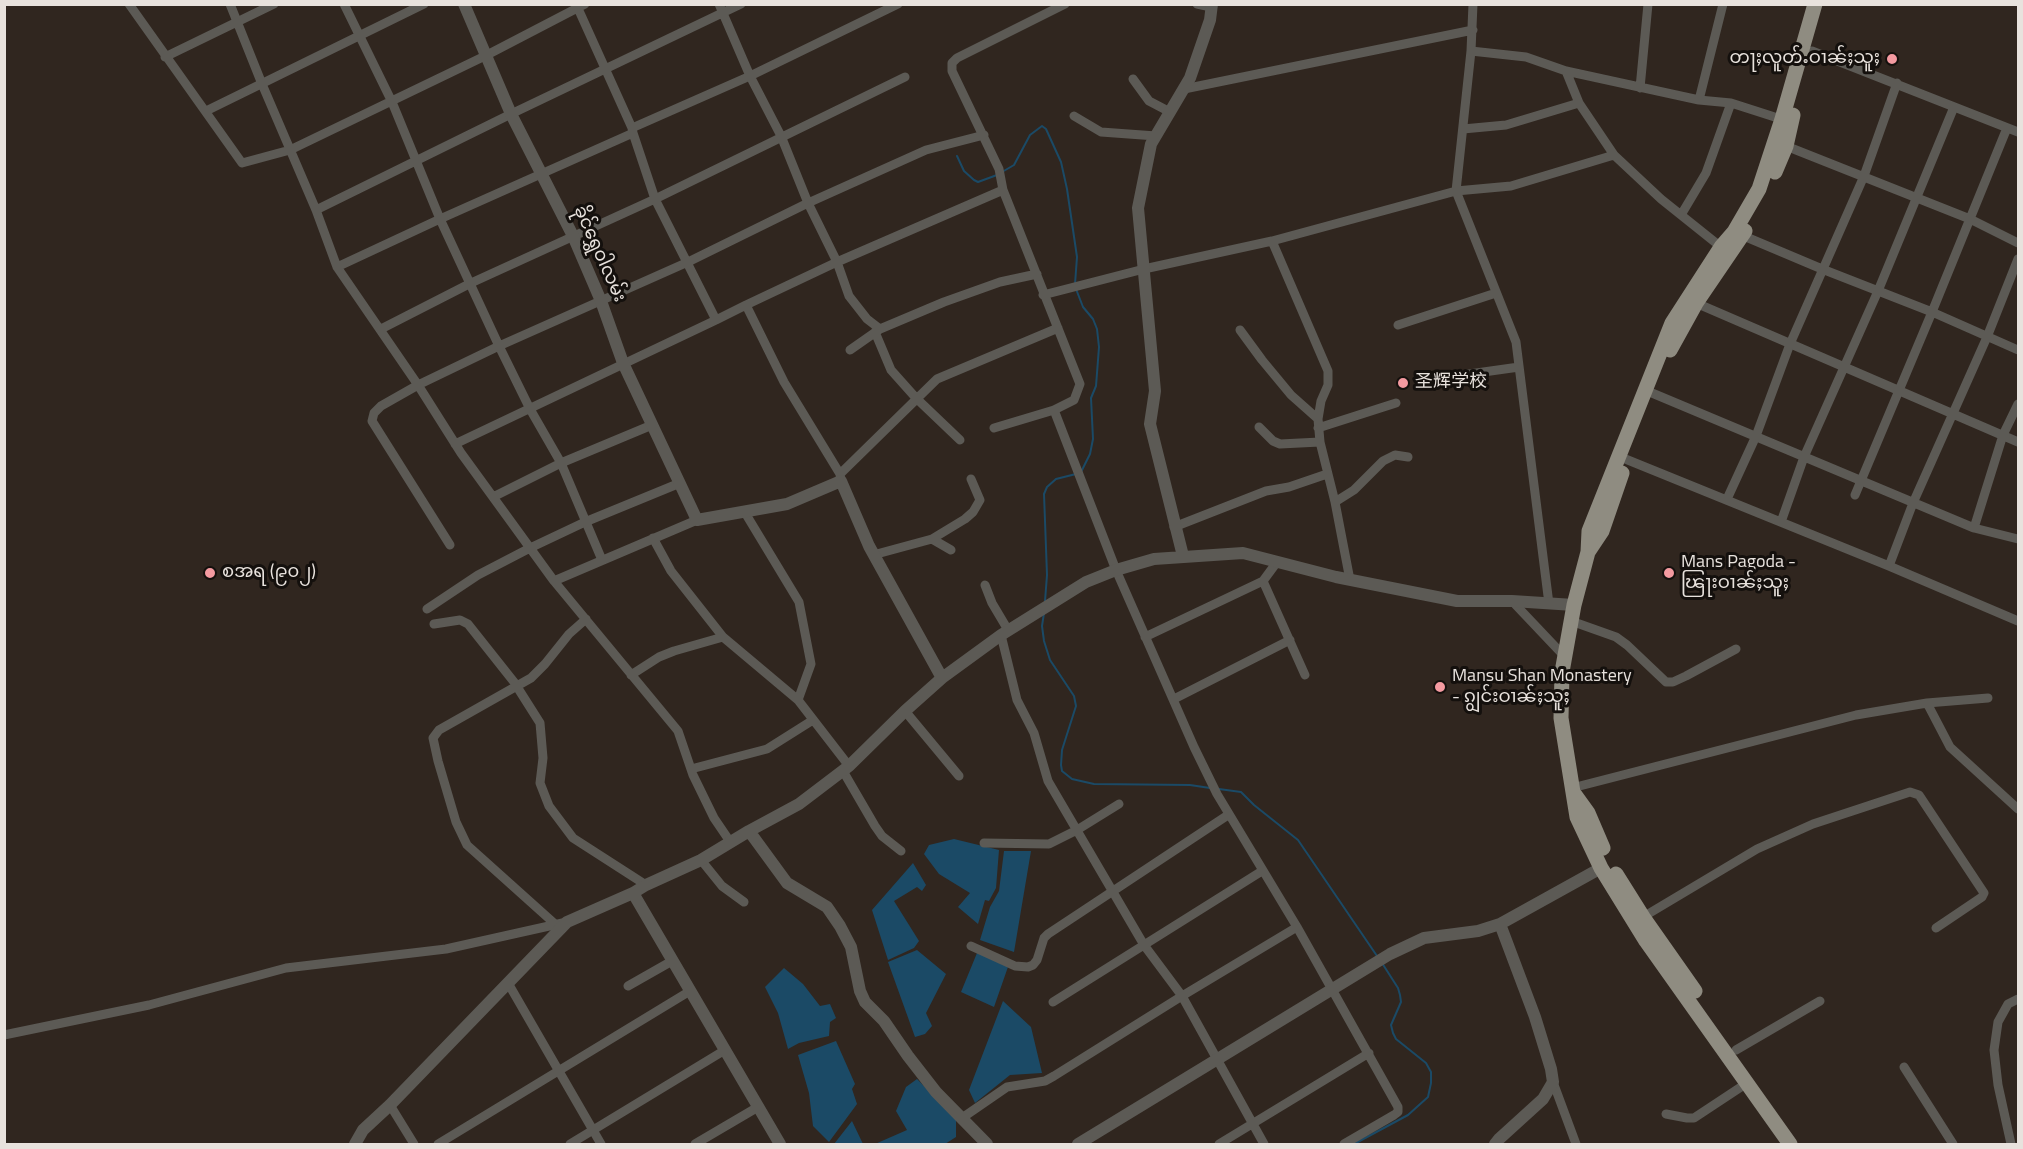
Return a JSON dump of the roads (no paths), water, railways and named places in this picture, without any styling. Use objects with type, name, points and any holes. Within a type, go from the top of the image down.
[{"type":"main road","points":[[1790,1144],[1646,941],[1601,868],[1577,817],[1561,718],[1562,672],[1574,605],[1588,552],[1589,531],[1668,354],[1696,303],[1766,193],[1785,146],[1787,120],[1815,4]]},
{"type":"main road","points":[[1622,457],[1672,323],[1721,247],[1739,233],[1759,189],[1812,51],[1823,5]]},
{"type":"main road","points":[[1573,790],[1588,813],[1610,864],[1642,916],[1800,1144]]},
{"type":"street","points":[[129,4],[242,163],[290,150],[485,56],[579,6],[632,130],[655,199],[716,320]]},
{"type":"street","points":[[230,4],[316,210],[337,267],[381,329],[455,444],[530,548],[678,731],[691,769],[714,819],[731,843]]},
{"type":"street","points":[[165,57],[274,4]]},
{"type":"street","points":[[344,4],[392,102],[440,219],[499,346],[530,409],[561,463],[602,560]]},
{"type":"street","points":[[206,111],[424,4]]},
{"type":"street","name":"ခိုင်ရွှေဝါလမ်း","points":[[464,4],[511,114],[573,236],[623,363],[697,520]]},
{"type":"street","points":[[316,210],[606,70],[721,9],[741,4]]},
{"type":"street","points":[[337,267],[542,175],[898,4]]},
{"type":"street","points":[[994,428],[1054,410],[1074,400],[1080,384],[1003,190],[1000,174],[984,135],[952,71],[952,63],[957,58],[1065,4]]},
{"type":"street","points":[[1183,556],[1150,424],[1155,391],[1138,208],[1151,144],[1184,89],[1210,20],[1211,6],[1197,4]]},
{"type":"street","points":[[1473,4],[1473,30],[1456,191],[1516,342],[1549,604]]},
{"type":"street","points":[[1640,88],[1648,4]]},
{"type":"street","points":[[1699,100],[1723,4]]},
{"type":"street","points":[[721,9],[750,76],[782,136],[808,202],[837,262],[849,296],[877,331],[891,370],[916,398],[960,440]]},
{"type":"street","points":[[1184,89],[1473,30]]},
{"type":"street","points":[[1471,51],[1526,57],[1566,70],[1640,88],[1699,100],[1731,103],[1787,120]]},
{"type":"street","points":[[1812,51],[2019,132]]},
{"type":"street","points":[[1566,70],[1579,103],[1614,155],[1661,199],[1721,247]]},
{"type":"street","points":[[381,329],[471,283],[655,199],[905,77]]},
{"type":"street","points":[[1133,79],[1149,101],[1170,112]]},
{"type":"street","points":[[1727,499],[1756,436],[1790,344],[1864,176],[1897,83]]},
{"type":"street","points":[[1463,129],[1506,125],[1579,103]]},
{"type":"street","points":[[1682,215],[1706,173],[1731,103]]},
{"type":"street","points":[[1781,522],[1804,457],[1878,291],[1954,107]]},
{"type":"street","points":[[1074,116],[1101,132],[1156,136]]},
{"type":"street","points":[[1855,495],[2007,128]]},
{"type":"street","points":[[450,545],[372,421],[375,412],[381,406],[418,385],[499,346],[688,262],[808,202],[926,150],[984,135]]},
{"type":"street","points":[[1785,146],[1970,219],[2019,243]]},
{"type":"street","points":[[1043,295],[1144,269],[1272,241],[1456,191],[1511,186],[1614,155]]},
{"type":"street","points":[[455,444],[837,262],[1003,190]]},
{"type":"street","points":[[1739,233],[2019,350]]},
{"type":"street","points":[[1272,241],[1328,370],[1328,385],[1321,401],[1318,423],[1320,442],[1335,502],[1350,580]]},
{"type":"street","points":[[1889,566],[1913,503],[2019,259]]},
{"type":"street","points":[[850,350],[877,331],[944,302],[1000,282],[1037,274]]},
{"type":"street","points":[[1398,325],[1496,293]]},
{"type":"street","points":[[1696,303],[2019,442]]},
{"type":"street","points":[[746,305],[784,382],[841,478],[873,555],[942,678]]},
{"type":"street","points":[[554,580],[697,520],[787,504],[841,478],[916,398],[937,379],[1058,328]]},
{"type":"street","points":[[1240,330],[1262,360],[1318,423]]},
{"type":"street","points":[[1448,377],[1519,367]]},
{"type":"street","points":[[1652,393],[1974,528],[2019,539]]},
{"type":"street","points":[[1318,423],[1396,402]]},
{"type":"street","points":[[1974,528],[2003,435],[2019,404]]},
{"type":"street","points":[[1054,410],[1116,570],[1217,794],[1298,927],[1398,1107],[1398,1112],[1344,1144]]},
{"type":"street","points":[[493,497],[561,463],[652,424]]},
{"type":"street","points":[[1259,427],[1273,441],[1280,444],[1320,442]]},
{"type":"street","points":[[1335,502],[1354,490],[1383,460],[1395,455],[1408,457]]},
{"type":"street","points":[[1622,457],[2019,621]]},
{"type":"street","points":[[1174,527],[1257,495],[1327,474]]},
{"type":"street","points":[[873,555],[932,539],[965,519],[980,500],[971,478]]},
{"type":"street","points":[[427,609],[478,575],[530,548],[585,522],[680,483]]},
{"type":"street","points":[[744,511],[800,602],[811,664],[798,700]]},
{"type":"street","points":[[652,538],[671,571],[723,638],[798,700],[846,769],[874,826],[882,836],[901,851]]},
{"type":"street","points":[[932,539],[951,550]]},
{"type":"street","points":[[4,1035],[149,1005],[286,968],[446,949],[561,923],[633,893],[701,860],[799,804],[846,769],[942,678],[1004,633],[1086,582],[1154,559],[1243,553],[1350,580],[1457,601],[1512,601],[1574,605]]},
{"type":"street","points":[[1145,637],[1263,581],[1277,562]]},
{"type":"street","points":[[1263,581],[1305,675]]},
{"type":"street","points":[[985,585],[1004,633],[1017,700],[1034,733],[1048,781],[1144,945],[1182,996],[1264,1144]]},
{"type":"street","points":[[1512,601],[1566,658]]},
{"type":"street","points":[[561,923],[467,845],[456,822],[433,738],[439,730],[531,678],[569,634],[586,619]]},
{"type":"street","points":[[434,624],[460,620],[468,624],[516,686],[540,723],[543,759],[540,783],[549,807],[573,838],[646,885]]},
{"type":"street","points":[[1572,621],[1616,637],[1628,645],[1666,682],[1673,682],[1686,676],[1736,648]]},
{"type":"street","points":[[631,675],[659,657],[723,638]]},
{"type":"street","points":[[1174,699],[1290,640]]},
{"type":"street","points":[[1573,790],[1856,715],[1927,703],[1988,698]]},
{"type":"street","points":[[1927,703],[1950,747],[2019,810]]},
{"type":"street","points":[[905,711],[959,776]]},
{"type":"street","points":[[691,769],[767,749],[813,720]]},
{"type":"street","points":[[1642,916],[1757,849],[1813,824],[1910,792],[1919,795],[1984,893],[1982,897],[1936,928]]},
{"type":"street","points":[[984,843],[1049,844],[1119,804]]},
{"type":"street","points":[[971,946],[1015,966],[1028,968],[1038,960],[1047,934],[1228,815]]},
{"type":"street","points":[[749,831],[787,883],[827,907],[851,947],[860,991],[865,1002],[884,1021],[936,1092],[987,1144]]},
{"type":"street","points":[[701,860],[722,886],[744,902]]},
{"type":"street","points":[[1078,1144],[1380,959],[1424,938],[1478,931],[1500,924],[1601,868]]},
{"type":"street","points":[[1053,1002],[1262,871]]},
{"type":"street","points":[[633,893],[780,1144]]},
{"type":"street","points":[[355,1144],[363,1130],[508,983],[561,923]]},
{"type":"street","points":[[1500,924],[1535,1017],[1553,1082],[1576,1144]]},
{"type":"street","points":[[962,1118],[1007,1087],[1045,1081],[1054,1076],[1298,927]]},
{"type":"street","points":[[628,986],[672,961]]},
{"type":"street","points":[[508,983],[601,1144]]},
{"type":"street","points":[[438,1144],[690,991]]},
{"type":"street","points":[[2011,1144],[1998,1085],[1994,1050],[1998,1022],[2008,1004],[2019,999]]},
{"type":"street","points":[[1736,1050],[1820,1002]]},
{"type":"street","points":[[570,1144],[725,1050]]},
{"type":"street","points":[[1219,1144],[1369,1053]]},
{"type":"street","points":[[1904,1068],[1953,1144]]},
{"type":"street","points":[[1495,1144],[1543,1099],[1553,1082]]},
{"type":"street","points":[[1666,1114],[1694,1118],[1748,1083]]},
{"type":"street","points":[[390,1105],[414,1144]]},
{"type":"street","points":[[695,1144],[758,1107]]},
{"type":"water","points":[[954,839],[999,850],[996,888],[989,901],[985,900],[978,924],[958,907],[970,893],[939,874],[924,854],[929,845]]},
{"type":"water","points":[[1004,851],[1031,851],[1014,952],[980,940],[990,907],[999,891]]},
{"type":"water","points":[[913,863],[926,885],[922,891],[917,887],[894,901],[919,941],[914,948],[888,960],[872,910]]},
{"type":"water","points":[[917,950],[946,974],[926,1013],[932,1026],[925,1034],[915,1037],[888,962]]},
{"type":"water","points":[[977,953],[1009,964],[994,1007],[961,992]]},
{"type":"water","points":[[784,968],[803,984],[820,1006],[830,1004],[836,1018],[830,1022],[829,1036],[799,1043],[788,1049],[778,1013],[765,987]]},
{"type":"water","points":[[1003,1001],[1031,1027],[1042,1073],[1010,1075],[975,1103],[969,1090]]},
{"type":"water","points":[[836,1041],[855,1084],[852,1089],[857,1104],[829,1142],[813,1126],[809,1093],[798,1055]]},
{"type":"water","points":[[917,1079],[956,1118],[956,1137],[945,1144],[875,1144],[907,1130],[896,1111],[906,1087]]},
{"type":"water","points":[[852,1121],[863,1144],[834,1144]]},
{"type":"waterway","points":[[1002,172],[1014,165],[1030,135],[1042,126],[1046,129],[1061,162],[1067,189],[1077,257],[1075,284]]},
{"type":"waterway","points":[[957,156],[964,171],[978,182],[997,175]]},
{"type":"waterway","points":[[1076,289],[1083,307],[1093,319],[1097,329],[1099,347],[1096,386],[1091,398],[1093,439],[1090,454],[1081,472]]},
{"type":"waterway","points":[[1045,601],[1047,575],[1044,494],[1047,487],[1056,479],[1076,474]]},
{"type":"waterway","points":[[1044,613],[1042,626],[1050,660],[1074,696],[1076,706],[1062,750],[1062,771],[1072,779],[1094,784],[1190,785],[1210,788]]},
{"type":"waterway","points":[[1219,789],[1241,792],[1298,840],[1377,956]]},
{"type":"waterway","points":[[1354,1144],[1408,1115],[1428,1097],[1431,1083],[1431,1072],[1426,1063],[1396,1039],[1393,1033],[1391,1025],[1401,1002],[1400,995],[1382,963]]},
{"type":"place","name":"တႃႈလူတ်ႉဝၢၼ်ႈသူႈ","points":[[1892,59]]},
{"type":"place","name":"圣辉学校","points":[[1403,383]]},
{"type":"place","name":"စအရ (၉၀၂)","points":[[210,573]]},
{"type":"place","name":"Mans Pagoda - ၽြႃးဝၢၼ်ႈသူႈ","points":[[1669,573]]},
{"type":"place","name":"Mansu Shan Monastery - ၵျွင်းဝၢၼ်ႈသူႈ","points":[[1440,687]]}]
